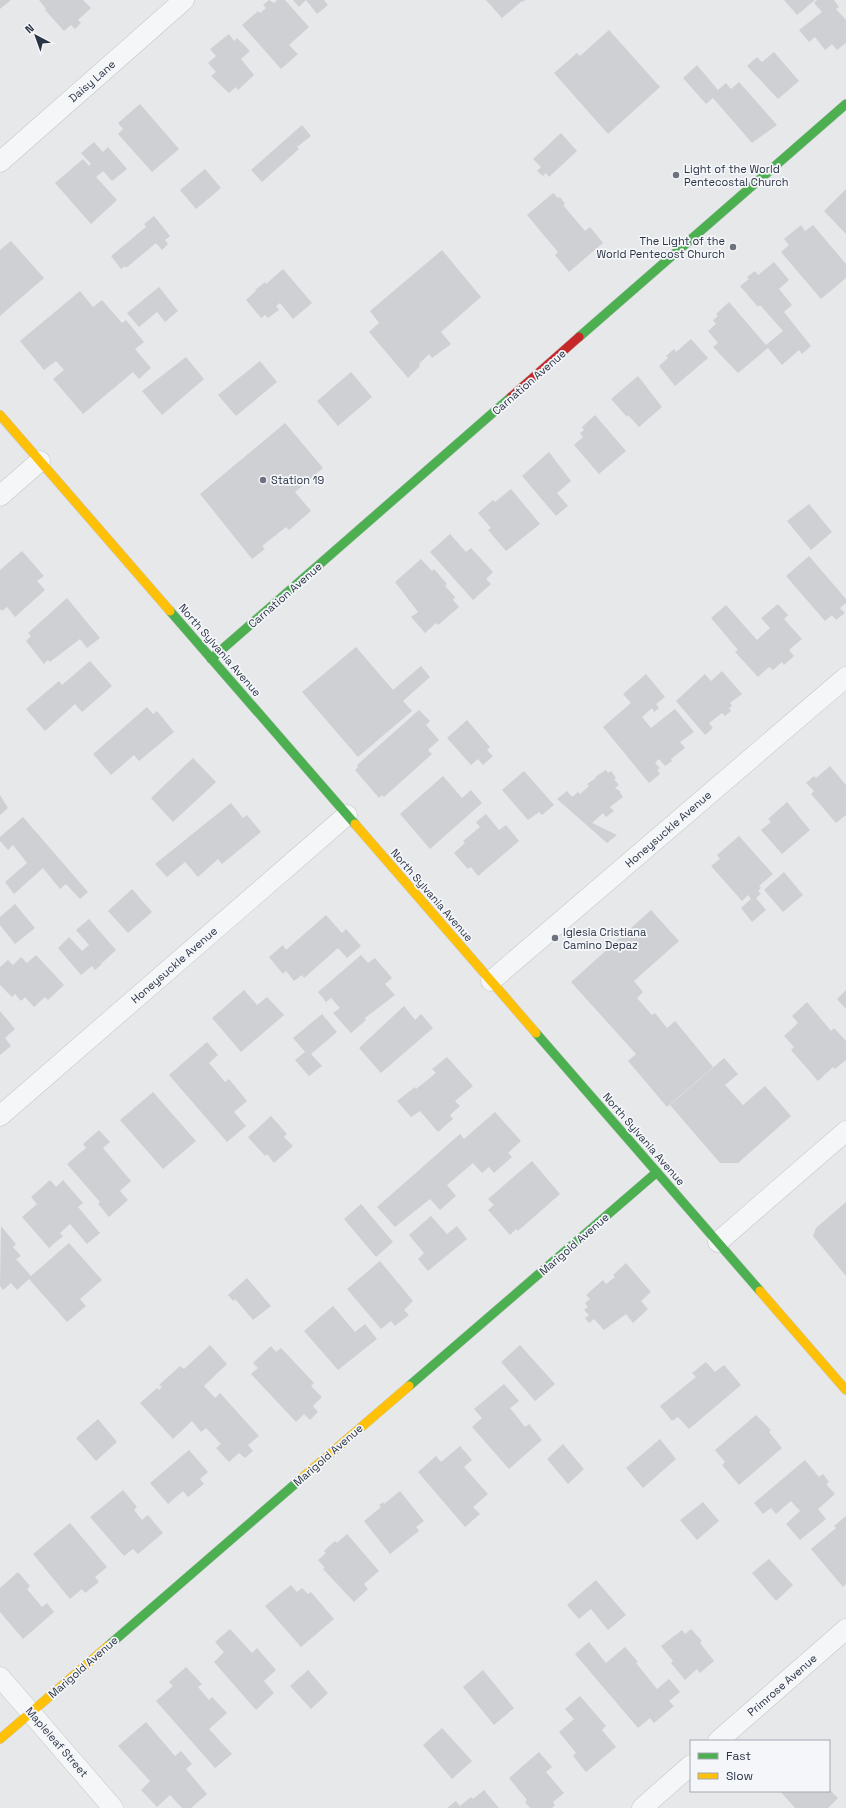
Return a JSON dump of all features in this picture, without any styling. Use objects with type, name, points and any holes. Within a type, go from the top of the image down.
[{"type":"street","name":"Daisy Lane","points":[[0,162],[184,0]]},
{"type":"street","name":"Carnation Avenue","points":[[211,659],[846,104]]},
{"type":"street","name":"North Sylvania Avenue","points":[[0,415],[846,1390]]},
{"type":"street","points":[[0,496],[40,461]]},
{"type":"street","name":"Honeysuckle Avenue","points":[[491,981],[846,677]]},
{"type":"street","name":"Honeysuckle Avenue","points":[[0,1116],[347,815]]},
{"type":"street","points":[[718,1242],[846,1131]]},
{"type":"street","name":"Marigold Avenue","points":[[0,1739],[657,1172]]},
{"type":"street","name":"Primrose Avenue","points":[[719,1740],[846,1629]]},
{"type":"street","name":"Mapleleaf Street","points":[[0,1677],[113,1808]]},
{"type":"street","points":[[642,1808],[690,1766]]},
{"type":"building","points":[[0,0],[11,0],[0,9]]},
{"type":"building","points":[[39,0],[83,0],[91,8],[78,20],[81,23],[75,29],[71,25],[64,31],[45,10],[46,9]]},
{"type":"building","points":[[269,0],[274,3],[277,0],[285,0],[309,27],[289,45],[298,54],[281,69],[242,25],[258,11],[260,13],[266,8],[263,5]]},
{"type":"building","points":[[293,0],[306,0],[299,7]]},
{"type":"building","points":[[306,0],[324,0],[328,5],[317,14]]},
{"type":"building","points":[[486,0],[525,0],[502,18]]},
{"type":"building","points":[[784,0],[815,0],[797,15]]},
{"type":"building","points":[[817,0],[834,0],[839,7],[836,9],[846,20],[846,43],[837,50],[832,44],[825,50],[815,37],[809,42],[799,30],[822,12],[814,3]]},
{"type":"building","points":[[609,30],[660,87],[608,134],[554,73],[577,53],[580,56]]},
{"type":"building","points":[[229,34],[234,41],[237,38],[250,51],[241,59],[254,75],[238,90],[236,87],[229,93],[211,76],[216,72],[208,63],[216,56],[210,49]]},
{"type":"building","points":[[774,52],[799,81],[778,99],[747,66],[757,57],[762,62]]},
{"type":"building","points":[[697,65],[718,90],[726,83],[731,89],[739,82],[777,125],[752,143],[713,98],[706,104],[683,78]]},
{"type":"building","points":[[140,104],[179,149],[152,172],[118,134],[123,129],[118,123]]},
{"type":"building","points":[[302,125],[311,136],[297,147],[299,149],[262,182],[251,170]]},
{"type":"building","points":[[561,133],[577,151],[549,177],[546,173],[543,176],[537,171],[541,167],[533,159]]},
{"type":"building","points":[[94,142],[103,152],[108,147],[127,169],[112,181],[103,171],[96,177],[117,200],[91,224],[55,183],[83,159],[89,166],[91,164],[81,153]]},
{"type":"building","points":[[205,169],[221,188],[196,209],[180,190]]},
{"type":"building","points":[[846,189],[846,234],[824,211]]},
{"type":"building","points":[[553,193],[558,198],[560,197],[565,204],[563,205],[585,231],[590,227],[603,243],[569,272],[555,255],[558,252],[527,215]]},
{"type":"building","points":[[154,216],[170,236],[165,240],[168,244],[162,250],[156,243],[126,268],[125,266],[121,269],[111,256],[146,227],[144,224]]},
{"type":"building","points":[[801,225],[805,231],[813,225],[846,264],[846,278],[821,299],[781,252],[789,245],[784,239]]},
{"type":"building","points":[[11,241],[44,278],[0,316],[0,250]]},
{"type":"building","points":[[442,250],[481,297],[441,332],[451,344],[432,358],[429,354],[408,378],[369,332],[379,323],[370,311]]},
{"type":"building","points":[[774,262],[789,280],[779,289],[792,305],[784,312],[811,346],[802,354],[799,350],[782,365],[768,348],[738,373],[713,347],[718,343],[708,331],[716,324],[713,320],[718,316],[716,314],[729,302],[766,345],[783,331],[760,305],[758,307],[740,286],[749,279],[747,277],[755,271],[758,275]]},
{"type":"building","points":[[283,269],[312,303],[293,319],[280,303],[276,306],[279,310],[268,318],[265,315],[261,318],[246,300],[256,291],[255,290],[265,282],[266,284]]},
{"type":"building","points":[[159,287],[178,311],[165,322],[157,312],[139,327],[127,313]]},
{"type":"building","points":[[80,291],[93,307],[102,300],[122,323],[126,320],[144,342],[135,349],[151,368],[139,379],[133,372],[83,414],[53,379],[64,370],[56,361],[44,370],[20,341]]},
{"type":"building","points":[[691,339],[708,358],[675,386],[659,366],[668,358],[666,356],[674,349],[676,352]]},
{"type":"building","points":[[186,357],[204,379],[162,415],[142,391]]},
{"type":"building","points":[[260,361],[277,382],[236,416],[218,395]]},
{"type":"building","points":[[351,372],[372,397],[338,426],[317,401]]},
{"type":"building","points":[[638,376],[662,407],[639,427],[628,415],[627,417],[611,399]]},
{"type":"building","points":[[595,415],[626,451],[599,474],[574,445],[583,437],[580,433],[584,430],[582,427]]},
{"type":"building","name":"Station 19","points":[[285,423],[323,468],[295,492],[311,511],[289,530],[286,527],[262,546],[265,549],[252,559],[200,494]]},
{"type":"building","points":[[549,452],[571,481],[557,493],[568,506],[556,516],[522,476]]},
{"type":"building","points":[[511,489],[540,524],[506,551],[488,530],[491,528],[478,513],[493,500],[495,502]]},
{"type":"building","points":[[809,504],[832,532],[811,550],[787,521]]},
{"type":"building","points":[[450,534],[466,552],[471,548],[493,572],[486,579],[491,584],[473,600],[430,552]]},
{"type":"building","points":[[22,551],[44,576],[37,581],[45,590],[15,617],[7,607],[2,611],[0,609],[0,570]]},
{"type":"building","points":[[809,556],[846,599],[846,603],[840,608],[845,613],[836,620],[832,615],[825,621],[786,576]]},
{"type":"building","points":[[421,559],[432,571],[434,569],[447,584],[445,586],[455,597],[453,600],[459,607],[438,625],[436,623],[425,633],[411,617],[418,612],[395,582]]},
{"type":"building","points":[[67,598],[100,638],[87,648],[80,639],[50,662],[48,660],[44,664],[26,641],[31,636],[28,633]]},
{"type":"building","points":[[778,604],[788,615],[784,619],[802,639],[789,650],[794,656],[784,665],[782,662],[773,670],[769,667],[758,677],[735,652],[738,650],[711,618],[726,605],[757,640],[770,628],[761,618]]},
{"type":"building","points":[[356,647],[393,690],[421,666],[430,677],[403,701],[412,711],[358,757],[302,692]]},
{"type":"building","points":[[90,661],[112,686],[82,712],[75,704],[45,731],[26,709],[59,681],[62,685]]},
{"type":"building","points":[[722,671],[742,694],[730,703],[732,706],[729,708],[731,711],[725,716],[722,713],[709,723],[713,728],[705,735],[676,701],[705,674],[711,681]]},
{"type":"building","points":[[646,674],[665,697],[656,704],[659,708],[654,712],[652,708],[642,717],[651,728],[675,709],[694,732],[680,742],[685,748],[671,759],[672,761],[665,766],[659,759],[655,763],[660,768],[657,770],[660,774],[649,783],[603,727],[631,703],[623,694]]},
{"type":"building","points":[[147,707],[153,714],[157,711],[174,732],[139,761],[134,755],[111,775],[93,754]]},
{"type":"building","points":[[419,710],[430,721],[426,725],[439,740],[428,750],[432,754],[384,797],[382,795],[379,798],[355,770],[358,767],[357,765]]},
{"type":"building","points":[[467,720],[490,747],[487,750],[493,756],[483,765],[478,759],[471,765],[447,738]]},
{"type":"building","points":[[193,758],[216,782],[173,822],[151,798]]},
{"type":"building","points":[[830,766],[846,785],[846,815],[836,823],[811,794],[814,791],[806,783],[814,776],[816,778]]},
{"type":"building","points":[[606,770],[608,773],[611,771],[616,778],[614,779],[619,785],[615,788],[621,792],[620,793],[623,797],[610,807],[614,811],[606,817],[603,813],[592,823],[617,835],[607,843],[557,799],[567,791],[572,797],[578,792],[580,794],[589,786],[587,784]]},
{"type":"building","points":[[524,771],[554,805],[542,815],[539,812],[528,820],[502,790]]},
{"type":"building","points":[[443,776],[462,798],[471,790],[482,803],[430,849],[400,814]]},
{"type":"building","points":[[0,795],[8,808],[0,815]]},
{"type":"building","points":[[787,802],[810,830],[782,854],[761,830],[771,822],[768,819]]},
{"type":"building","points":[[231,803],[243,818],[247,815],[261,832],[222,864],[218,859],[198,877],[185,862],[167,877],[155,864]]},
{"type":"building","points":[[486,814],[499,830],[506,825],[519,841],[478,876],[471,867],[468,869],[454,853],[465,843],[463,841],[480,827],[476,822]]},
{"type":"building","points":[[23,817],[88,892],[80,899],[66,884],[60,889],[43,868],[14,894],[5,882],[27,863],[13,845],[8,850],[0,841],[0,837]]},
{"type":"building","points":[[739,836],[773,874],[759,886],[761,888],[758,891],[761,894],[756,898],[766,910],[752,922],[741,908],[751,899],[748,895],[742,901],[711,866],[720,859],[717,855]]},
{"type":"building","points":[[784,872],[803,895],[783,912],[764,890]]},
{"type":"building","points":[[132,889],[152,912],[128,933],[108,911]]},
{"type":"building","points":[[15,904],[35,928],[15,944],[0,925],[0,917]]},
{"type":"building","points":[[651,910],[679,941],[634,981],[643,992],[637,998],[652,1015],[655,1013],[667,1028],[675,1021],[713,1067],[667,1107],[628,1061],[636,1054],[571,982]]},
{"type":"building","points":[[326,915],[342,933],[346,929],[361,946],[347,958],[338,948],[304,978],[302,975],[294,981],[286,971],[283,974],[269,957],[283,945],[286,950]]},
{"type":"building","points":[[89,919],[116,950],[102,963],[98,960],[102,964],[95,970],[92,966],[81,975],[58,948],[69,937],[82,951],[89,945],[76,930]]},
{"type":"building","points":[[36,955],[64,985],[48,1000],[45,997],[34,1007],[25,997],[21,1001],[15,994],[12,997],[0,985],[0,967],[8,960],[13,965],[21,957],[27,963]]},
{"type":"building","points":[[361,955],[368,963],[375,958],[392,978],[385,984],[395,995],[365,1018],[366,1020],[351,1033],[333,1013],[340,1008],[331,998],[326,1002],[318,992]]},
{"type":"building","points":[[244,990],[257,1005],[267,997],[284,1015],[241,1052],[212,1018]]},
{"type":"building","points":[[846,990],[846,1009],[837,999]]},
{"type":"building","points":[[807,1002],[831,1031],[834,1028],[846,1041],[846,1060],[835,1069],[833,1067],[818,1081],[791,1050],[794,1047],[784,1036],[798,1023],[792,1016]]},
{"type":"building","points":[[404,1006],[415,1020],[421,1014],[433,1028],[381,1073],[359,1048]]},
{"type":"building","points":[[0,1011],[15,1029],[5,1038],[11,1046],[0,1055]]},
{"type":"building","points":[[322,1014],[337,1032],[311,1054],[322,1066],[309,1076],[295,1060],[305,1052],[293,1038]]},
{"type":"building","points":[[207,1042],[218,1055],[209,1063],[225,1082],[229,1079],[247,1101],[234,1112],[246,1126],[227,1142],[169,1075]]},
{"type":"building","points":[[447,1057],[473,1086],[455,1101],[460,1106],[450,1115],[453,1119],[438,1132],[420,1111],[411,1117],[397,1101],[415,1087],[416,1089],[436,1073],[432,1069]]},
{"type":"building","points":[[724,1058],[738,1074],[725,1085],[743,1105],[765,1086],[791,1116],[738,1163],[720,1163],[670,1105]]},
{"type":"building","points":[[153,1092],[196,1141],[163,1169],[120,1120]]},
{"type":"building","points":[[495,1112],[521,1141],[508,1153],[512,1157],[494,1173],[489,1167],[482,1173],[473,1163],[447,1185],[456,1196],[440,1210],[430,1199],[395,1227],[377,1207],[460,1134],[464,1139]]},
{"type":"building","points":[[271,1116],[287,1134],[284,1137],[293,1146],[274,1163],[267,1154],[265,1156],[248,1137]]},
{"type":"building","points":[[99,1130],[110,1142],[103,1148],[131,1181],[120,1191],[128,1200],[109,1217],[98,1204],[100,1202],[67,1164],[86,1148],[83,1144]]},
{"type":"building","points":[[532,1161],[560,1194],[518,1231],[516,1229],[510,1235],[488,1210],[494,1205],[488,1199]]},
{"type":"building","points":[[50,1180],[56,1187],[63,1180],[83,1203],[78,1207],[100,1233],[87,1244],[70,1224],[60,1233],[63,1236],[49,1248],[22,1217],[37,1204],[31,1197]]},
{"type":"building","points":[[846,1202],[846,1276],[813,1236],[816,1228]]},
{"type":"building","points":[[361,1204],[393,1242],[376,1257],[344,1219]]},
{"type":"building","points":[[431,1216],[447,1234],[457,1226],[467,1239],[428,1271],[418,1259],[424,1253],[409,1235]]},
{"type":"building","points":[[1,1226],[16,1244],[13,1247],[21,1256],[16,1259],[31,1276],[69,1243],[102,1280],[80,1299],[86,1306],[67,1322],[29,1279],[17,1290],[11,1283],[3,1290],[0,1286]]},
{"type":"building","points":[[380,1261],[413,1301],[404,1310],[409,1315],[395,1326],[391,1321],[381,1329],[347,1289]]},
{"type":"building","points":[[626,1263],[651,1292],[641,1301],[648,1309],[633,1323],[626,1314],[604,1330],[594,1319],[589,1323],[585,1318],[589,1315],[584,1310],[588,1307],[585,1303],[590,1299],[586,1295],[603,1280],[606,1284],[615,1277],[613,1275]]},
{"type":"building","points":[[247,1278],[271,1306],[253,1320],[235,1299],[233,1301],[228,1295]]},
{"type":"building","points":[[333,1306],[355,1332],[365,1324],[377,1339],[338,1370],[304,1331]]},
{"type":"building","points":[[210,1345],[227,1364],[204,1386],[215,1398],[220,1393],[259,1436],[248,1445],[253,1451],[245,1458],[239,1453],[229,1462],[216,1448],[221,1444],[206,1428],[201,1432],[192,1421],[173,1439],[140,1403],[157,1388],[159,1390],[162,1387],[159,1385],[180,1366],[184,1369]]},
{"type":"building","points":[[520,1345],[555,1384],[535,1401],[501,1362]]},
{"type":"building","points":[[271,1346],[276,1352],[281,1348],[314,1383],[311,1386],[322,1397],[313,1406],[318,1412],[310,1420],[304,1414],[296,1422],[251,1374],[258,1368],[253,1363]]},
{"type":"building","points":[[706,1362],[715,1372],[724,1365],[741,1385],[689,1429],[678,1417],[672,1421],[660,1406],[696,1377],[692,1373]]},
{"type":"building","points":[[504,1384],[519,1401],[510,1408],[525,1427],[529,1424],[542,1440],[509,1469],[472,1427],[482,1418],[474,1409]]},
{"type":"building","points":[[756,1415],[771,1430],[769,1432],[782,1448],[739,1485],[722,1465],[725,1462],[715,1450]]},
{"type":"building","points":[[98,1419],[117,1442],[96,1461],[76,1438]]},
{"type":"building","points":[[660,1439],[676,1459],[643,1488],[626,1468]]},
{"type":"building","points":[[563,1444],[584,1469],[568,1484],[547,1459]]},
{"type":"building","points":[[460,1446],[472,1460],[464,1467],[488,1494],[473,1507],[480,1514],[465,1527],[418,1472],[436,1456],[441,1462]]},
{"type":"building","points":[[189,1450],[208,1472],[200,1479],[204,1484],[188,1497],[183,1491],[168,1504],[150,1483]]},
{"type":"building","points":[[805,1460],[819,1477],[823,1474],[829,1482],[826,1484],[835,1494],[818,1509],[826,1519],[800,1540],[786,1524],[800,1511],[791,1501],[776,1514],[771,1508],[763,1514],[754,1503]]},
{"type":"building","points":[[123,1490],[137,1507],[134,1510],[142,1520],[148,1515],[163,1533],[138,1554],[133,1549],[124,1556],[90,1517]]},
{"type":"building","points":[[400,1491],[424,1521],[416,1527],[419,1531],[390,1554],[364,1521],[381,1507],[379,1505],[383,1502],[384,1504]]},
{"type":"building","points":[[703,1502],[719,1521],[697,1540],[680,1520]]},
{"type":"building","points":[[846,1516],[846,1584],[843,1587],[811,1549],[836,1528],[834,1526]]},
{"type":"building","points":[[70,1523],[107,1567],[95,1577],[99,1582],[85,1593],[82,1589],[70,1599],[33,1554]]},
{"type":"building","points":[[347,1534],[379,1571],[364,1584],[368,1589],[354,1602],[323,1569],[325,1568],[318,1560],[326,1553],[324,1551],[335,1541],[337,1543]]},
{"type":"building","points":[[769,1559],[793,1585],[776,1601],[752,1573]]},
{"type":"building","points":[[18,1572],[30,1586],[27,1589],[42,1607],[47,1603],[54,1612],[23,1639],[0,1612],[0,1588]]},
{"type":"building","points":[[596,1580],[626,1615],[608,1630],[591,1609],[579,1619],[567,1605]]},
{"type":"building","points":[[291,1585],[297,1592],[302,1588],[308,1594],[311,1592],[334,1619],[301,1647],[265,1606]]},
{"type":"building","points":[[230,1629],[252,1653],[257,1648],[276,1670],[264,1681],[274,1693],[256,1710],[214,1662],[224,1652],[215,1642]]},
{"type":"building","points":[[691,1629],[702,1641],[700,1643],[714,1661],[700,1673],[697,1669],[685,1680],[671,1663],[673,1661],[661,1646],[682,1630],[685,1634]]},
{"type":"building","points":[[589,1642],[606,1663],[625,1647],[638,1662],[636,1663],[657,1689],[669,1679],[680,1692],[669,1701],[674,1706],[654,1723],[650,1718],[638,1728],[575,1654]]},
{"type":"building","points":[[186,1667],[202,1684],[198,1687],[209,1700],[212,1697],[227,1713],[209,1729],[232,1754],[215,1768],[156,1701],[173,1686],[169,1682]]},
{"type":"building","points":[[308,1670],[328,1693],[311,1709],[290,1686]]},
{"type":"building","points":[[483,1670],[514,1708],[494,1725],[463,1687]]},
{"type":"building","points":[[580,1696],[606,1726],[602,1730],[616,1747],[586,1772],[573,1756],[576,1753],[559,1732],[574,1719],[565,1709]]},
{"type":"building","points":[[146,1722],[175,1756],[181,1751],[192,1764],[186,1769],[207,1794],[191,1808],[182,1808],[170,1795],[157,1807],[141,1790],[150,1781],[118,1746]]},
{"type":"building","points":[[442,1728],[472,1761],[452,1779],[423,1745]]},
{"type":"building","points":[[539,1752],[552,1767],[546,1772],[564,1793],[553,1802],[555,1805],[552,1808],[530,1808],[525,1802],[527,1800],[509,1778]]},
{"type":"building","points":[[484,1790],[499,1808],[447,1808],[456,1801],[460,1806],[471,1797],[473,1799]]},
{"type":"building","points":[[830,1790],[838,1798],[828,1808],[795,1808],[781,1792],[830,1792]]},
{"type":"traffic: fast","points":[[579,337],[846,104]]},
{"type":"traffic: fast","points":[[211,659],[511,397]]},
{"type":"traffic: fast","points":[[170,611],[355,824]]},
{"type":"traffic: fast","points":[[536,1033],[760,1291]]},
{"type":"traffic: fast","points":[[409,1386],[657,1172]]},
{"type":"traffic: fast","points":[[108,1646],[302,1478]]},
{"type":"traffic: slow","points":[[0,415],[170,611]]},
{"type":"traffic: slow","points":[[355,824],[536,1033]]},
{"type":"traffic: slow","points":[[760,1291],[846,1390]]},
{"type":"traffic: slow","points":[[302,1478],[409,1386]]},
{"type":"traffic: slow","points":[[0,1739],[108,1646]]},
{"type":"traffic: jam","points":[[511,397],[579,337]]},
{"type":"place","name":"Light of the World Pentecostal Church","points":[[676,175]]},
{"type":"place","name":"The Light of the World Pentecost Church","points":[[733,247]]},
{"type":"place","name":"Station 19","points":[[263,480]]},
{"type":"place","name":"Iglesia Cristiana Camino Depaz","points":[[555,938]]}]
